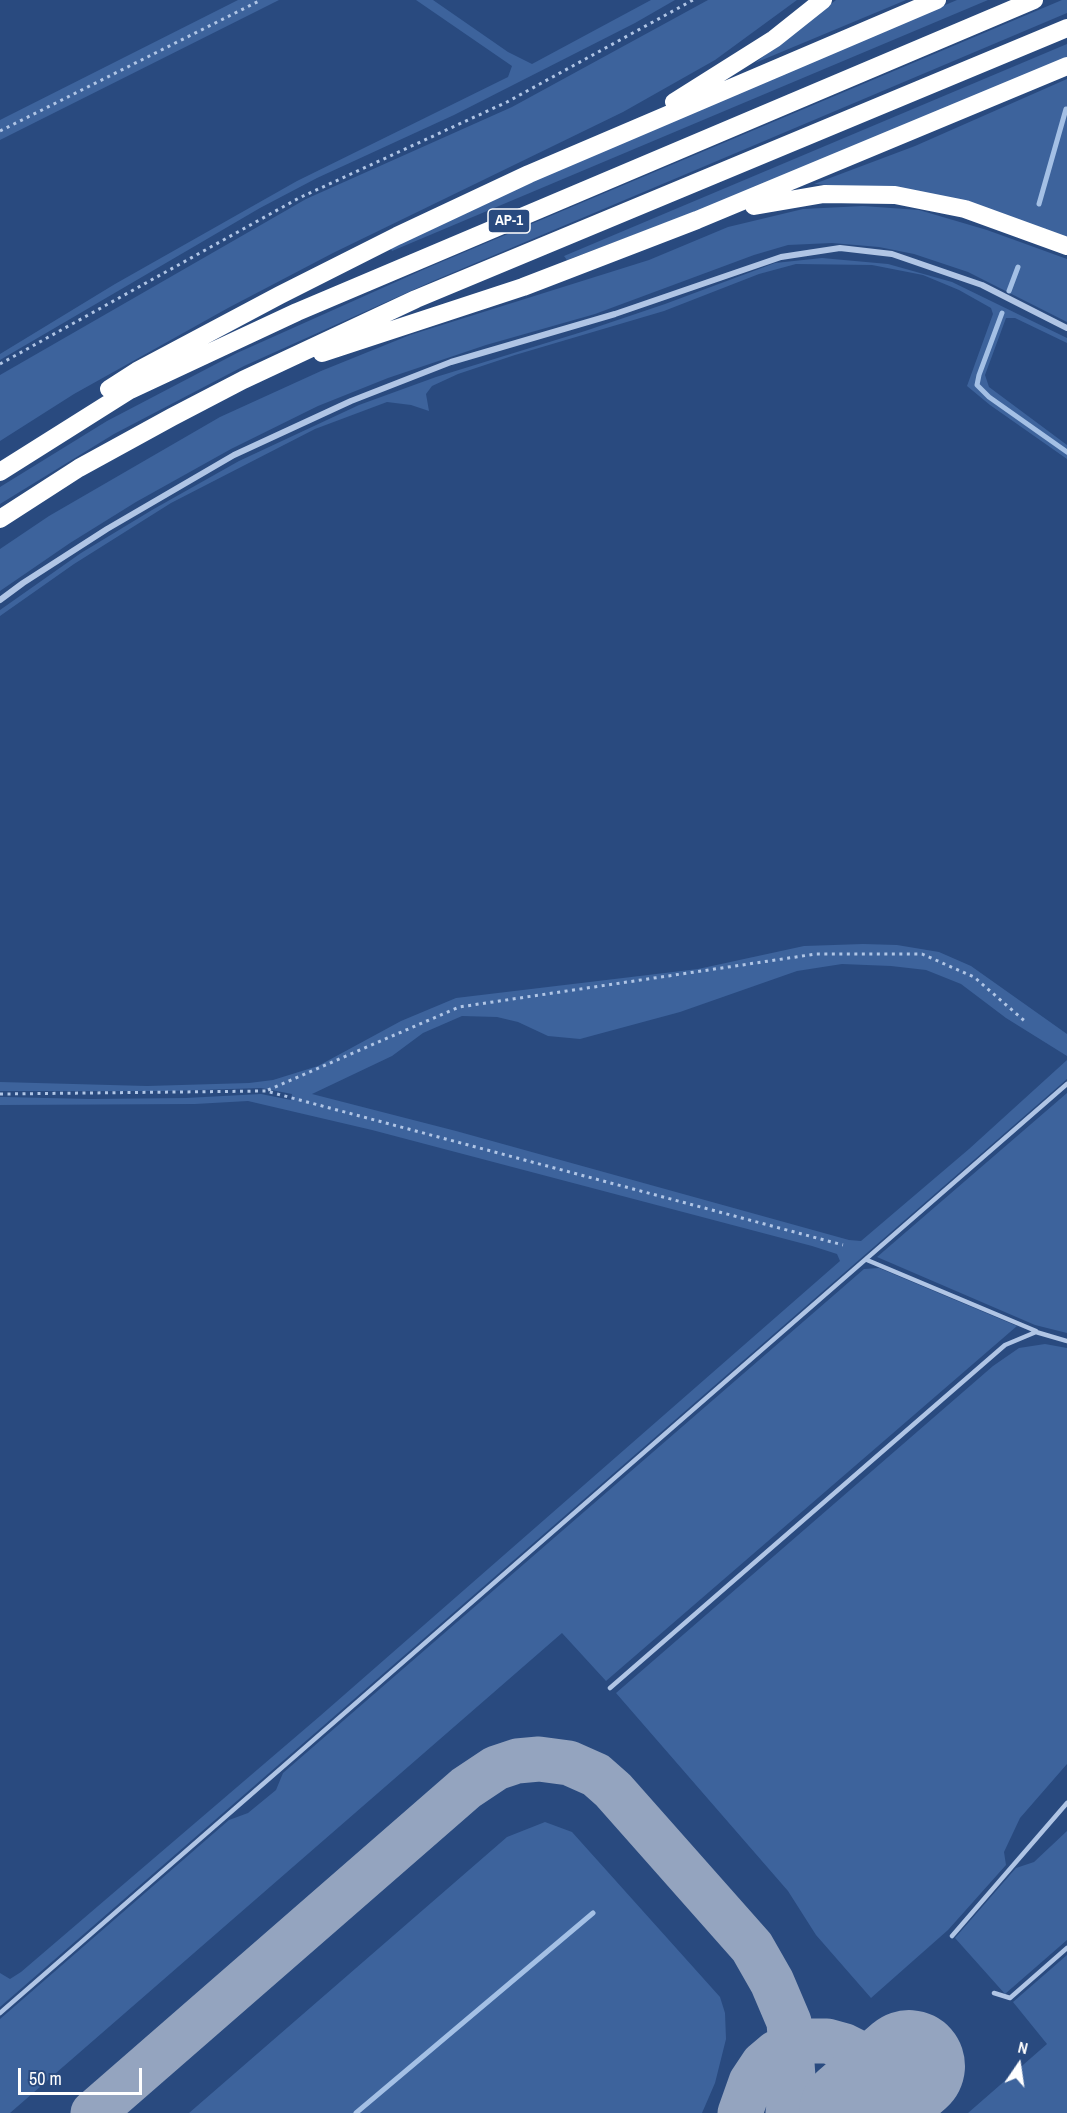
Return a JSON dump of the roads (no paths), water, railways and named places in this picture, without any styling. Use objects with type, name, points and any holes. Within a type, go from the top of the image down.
[{"type":"highway","points":[[632,129],[774,39],[823,0]]},
{"type":"highway","points":[[0,459],[137,371],[280,295],[428,221],[632,129],[937,0]]},
{"type":"highway","name":"AP-1","points":[[0,472],[130,390],[297,312],[1034,0]]},
{"type":"highway","name":"AP-1","points":[[0,519],[79,468],[243,380],[416,298],[1067,28]]},
{"type":"highway","points":[[243,380],[523,286],[697,220],[1067,66]]},
{"type":"highway","points":[[697,220],[773,201],[824,194],[895,195],[965,209],[1067,246]]},
{"type":"street","points":[[0,600],[106,529],[234,455],[351,401],[451,362],[615,314],[781,257],[840,248],[892,254],[982,285],[1067,328]]},
{"type":"lane","points":[[0,2013],[1067,1084]]},
{"type":"lane","points":[[867,1260],[1036,1332],[1067,1341]]},
{"type":"lane","points":[[610,1688],[1005,1345],[1036,1332]]},
{"type":"lane","points":[[952,1936],[1067,1803]]},
{"type":"lane","points":[[994,1993],[1010,1998],[1067,1948]]},
{"type":"waterway","points":[[1039,204],[1066,109]]},
{"type":"waterway","points":[[1009,291],[1018,267]]},
{"type":"waterway","points":[[1002,313],[977,385],[989,397],[1067,452]]},
{"type":"waterway","points":[[356,2113],[593,1913]]}]
